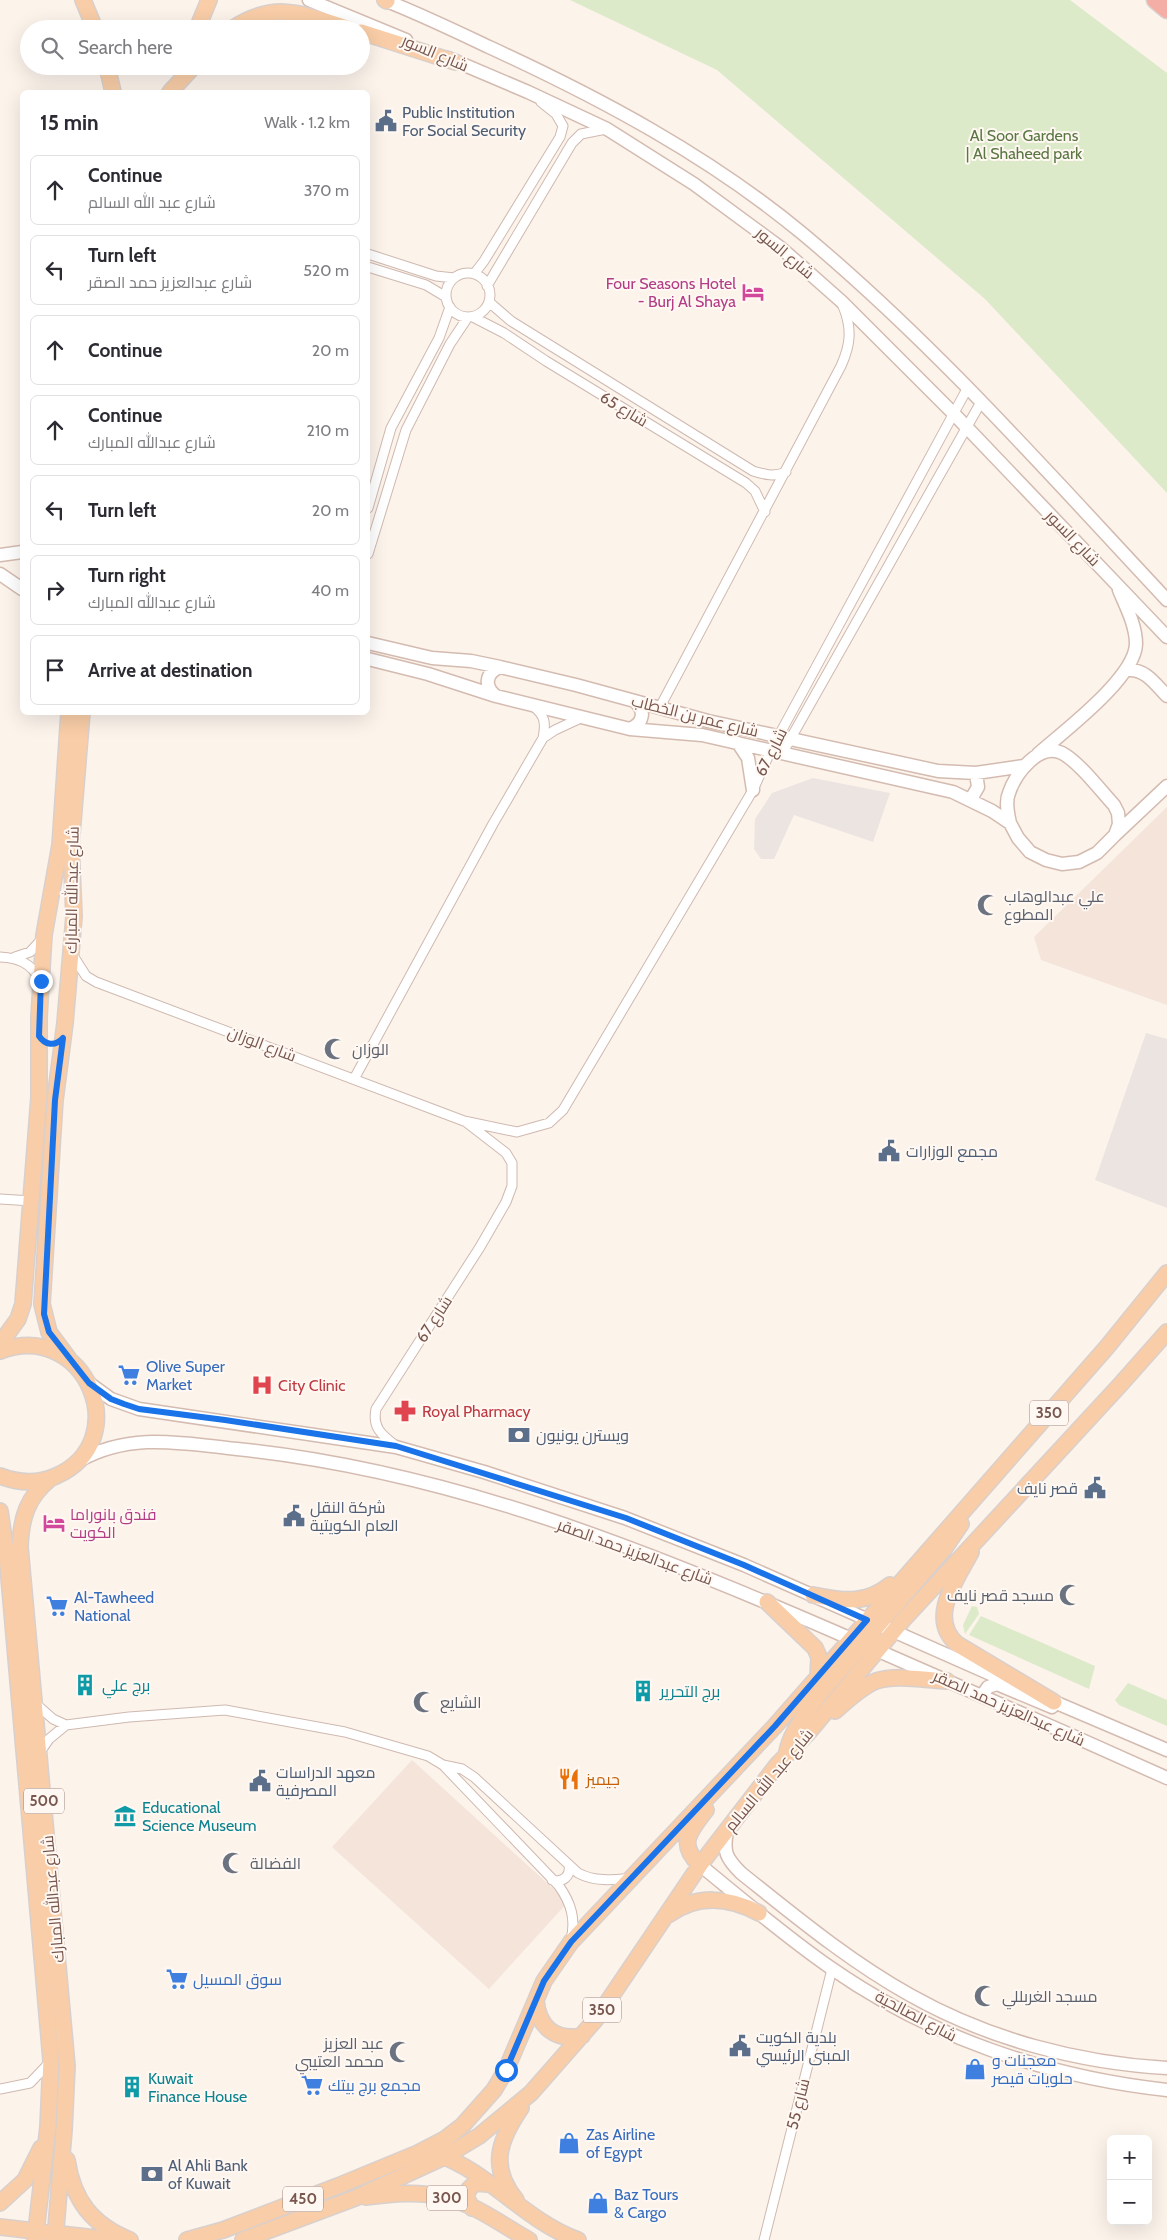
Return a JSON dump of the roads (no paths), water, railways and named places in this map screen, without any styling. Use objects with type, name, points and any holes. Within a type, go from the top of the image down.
[{"type":"highway","points":[[1155,0],[1167,10]]},
{"type":"main road","points":[[83,0],[92,20]]},
{"type":"main road","points":[[91,0],[94,20]]},
{"type":"main road","points":[[201,20],[209,0]]},
{"type":"main road","name":"شارع السور","points":[[309,0],[356,20]]},
{"type":"main road","name":"شارع السور","points":[[386,0],[540,70],[644,126],[721,172],[802,234],[864,288],[981,402],[1167,600]]},
{"type":"main road","points":[[243,20],[249,15],[273,8],[288,10],[321,20]]},
{"type":"main road","name":"شارع السور","points":[[370,26],[528,92],[607,129],[694,184],[781,248],[841,301],[954,414],[1167,637]]},
{"type":"main road","points":[[370,35],[455,62]]},
{"type":"main road","points":[[109,75],[113,90]]},
{"type":"main road","points":[[167,90],[174,75]]},
{"type":"main road","points":[[172,90],[186,75]]},
{"type":"main road","points":[[0,555],[20,552]]},
{"type":"main road","points":[[0,574],[20,588]]},
{"type":"main road","points":[[1116,583],[1133,625],[1136,645],[1128,670],[1104,695],[1024,766],[1008,794],[1007,809],[1010,824],[1018,838],[1030,852],[1046,860],[1062,864],[1079,862],[1097,853],[1167,786]]},
{"type":"main road","name":"شارع عمر بن الخطاب","points":[[370,643],[432,658],[471,661],[500,667],[660,707],[708,722],[938,771],[976,773],[1024,766]]},
{"type":"main road","name":"شارع عمر بن الخطاب","points":[[370,660],[428,674],[496,696],[630,729],[702,735],[933,786],[971,799],[1010,824]]},
{"type":"main road","points":[[496,696],[488,687],[487,680],[494,669],[500,667]]},
{"type":"main road","points":[[1128,670],[1136,669],[1144,673],[1167,696]]},
{"type":"main road","points":[[630,729],[636,726],[643,716],[642,710],[634,701]]},
{"type":"main road","name":"شارع عبدالله المبارك","points":[[0,1344],[11,1331],[21,1312],[32,1201],[39,1097],[39,1036],[44,935],[60,844],[69,715]]},
{"type":"main road","name":"شارع عبدالله المبارك","points":[[82,715],[71,846],[74,907],[71,953],[55,1100],[42,1304],[49,1332],[89,1383]]},
{"type":"main road","points":[[738,742],[748,758],[752,790]]},
{"type":"main road","points":[[1035,756],[1049,751],[1060,752],[1070,759],[1114,805],[1118,813],[1119,824],[1115,835]]},
{"type":"main road","points":[[971,799],[978,787],[976,773]]},
{"type":"main road","points":[[48,905],[55,899],[64,898],[74,907]]},
{"type":"main road","points":[[39,1036],[44,1042],[50,1044],[57,1043],[63,1038]]},
{"type":"main road","name":"شارع عبد الله السالم","points":[[355,2198],[444,2157],[479,2136],[531,2093],[582,2036],[625,1978],[700,1865],[786,1755],[808,1733],[863,1644],[873,1622],[928,1550],[1107,1347],[1167,1273]]},
{"type":"main road","name":"شارع عبد الله السالم","points":[[418,2152],[445,2138],[462,2126],[494,2090],[506,2070],[544,1981],[571,1942],[775,1726],[818,1676],[863,1644],[892,1631],[1167,1332]]},
{"type":"main road","points":[[0,1351],[17,1346],[33,1345],[52,1350],[69,1359]]},
{"type":"main road","points":[[0,1476],[29,1482],[50,1478],[64,1472],[76,1462],[88,1447],[96,1420],[95,1403],[89,1383]]},
{"type":"main road","name":"شارع عبدالعزيز حمد الصقر","points":[[89,1383],[111,1399],[139,1409],[396,1446],[626,1518],[744,1565],[1167,1750]]},
{"type":"main road","name":"شارع عبدالعزيز حمد الصقر","points":[[76,1462],[102,1448],[119,1444],[150,1442],[263,1451],[379,1471],[512,1506],[621,1545],[767,1602],[1167,1778]]},
{"type":"main road","name":"شارع عبدالله المبارك","points":[[50,1478],[30,1500],[21,1529],[20,1547],[36,1704],[67,2066],[64,2134],[55,2236]]},
{"type":"main road","points":[[786,1755],[792,1736],[802,1718],[863,1644],[871,1637],[873,1622],[952,1538],[973,1499]]},
{"type":"main road","name":"شارع عبدالله المبارك","points":[[0,1511],[8,1566],[51,2060],[48,2128],[36,2235]]},
{"type":"main road","points":[[980,1534],[946,1603],[943,1612],[944,1626],[957,1644],[1054,1702]]},
{"type":"main road","points":[[0,1541],[8,1566]]},
{"type":"main road","points":[[813,1595],[851,1601],[871,1597],[887,1587],[928,1550]]},
{"type":"main road","points":[[767,1602],[815,1648],[819,1658],[818,1676]]},
{"type":"main road","points":[[808,1733],[874,1682],[891,1679],[947,1681]]},
{"type":"main road","points":[[982,1696],[988,1687],[997,1684],[1078,1718],[1102,1722]]},
{"type":"main road","points":[[700,1865],[691,1857],[688,1850],[688,1836],[718,1793],[775,1726]]},
{"type":"main road","name":"شارع الصالحية","points":[[727,1831],[724,1846],[729,1861],[741,1872],[842,1952],[909,1995],[972,2024],[1055,2051],[1124,2064],[1167,2068]]},
{"type":"main road","name":"شارع الصالحية","points":[[700,1865],[832,1969],[927,2025],[966,2042],[1037,2064],[1132,2086],[1167,2090]]},
{"type":"main road","points":[[663,1919],[686,1905],[713,1900],[739,1904],[759,1913]]},
{"type":"main road","points":[[832,1969],[839,1964],[847,1963],[909,1995]]},
{"type":"main road","points":[[536,2000],[539,2017],[549,2031],[565,2037],[582,2036]]},
{"type":"main road","points":[[526,2213],[509,2191],[503,2179],[499,2152],[511,2122],[531,2093]]},
{"type":"main road","points":[[0,2203],[20,2186],[29,2174],[48,2128]]},
{"type":"main road","points":[[64,2134],[70,2177],[80,2203],[97,2222],[130,2240]]},
{"type":"main road","name":"300","points":[[418,2152],[444,2157],[461,2165],[526,2213],[555,2230],[578,2240]]},
{"type":"main road","name":"450","points":[[187,2240],[231,2227],[418,2152]]},
{"type":"main road","points":[[472,2208],[466,2197],[469,2188],[475,2183],[488,2184]]},
{"type":"main road","name":"300","points":[[355,2198],[421,2194],[445,2197],[472,2208],[529,2240]]},
{"type":"main road","name":"450","points":[[243,2240],[355,2198]]},
{"type":"main road","points":[[0,2227],[36,2235],[113,2240]]},
{"type":"street","points":[[474,274],[484,261],[560,137],[563,126],[556,114],[528,92]]},
{"type":"street","points":[[370,547],[406,430],[450,344],[470,317],[483,311],[489,302],[487,286],[572,143],[582,134],[607,129]]},
{"type":"street","points":[[370,255],[436,276],[454,278]]},
{"type":"street","points":[[370,268],[426,285],[446,297]]},
{"type":"street","points":[[470,317],[458,314],[450,307],[446,297],[449,284],[454,278],[463,274],[474,274],[487,286]]},
{"type":"street","points":[[660,707],[765,512],[847,352],[851,335],[849,321],[841,301]]},
{"type":"street","name":"شارع 65","points":[[489,302],[512,321],[753,471],[767,476],[786,472]]},
{"type":"street","points":[[370,501],[391,428],[439,338],[450,307]]},
{"type":"street","name":"شارع 65","points":[[470,317],[504,333],[546,361],[746,483],[755,491],[765,512]]},
{"type":"street","name":"شارع 67","points":[[777,751],[779,736],[968,389]]},
{"type":"street","name":"شارع 67","points":[[563,1110],[752,790],[777,751],[792,739],[981,402]]},
{"type":"street","points":[[354,1079],[493,824],[543,738],[544,716],[531,704]]},
{"type":"street","points":[[543,738],[555,730],[583,717]]},
{"type":"street","points":[[12,958],[30,952],[44,935]]},
{"type":"street","name":"شارع الوزان","points":[[71,953],[86,976],[96,982],[464,1121],[517,1132],[549,1123],[563,1110]]},
{"type":"street","points":[[0,957],[12,958],[29,965],[41,981]]},
{"type":"street","name":"شارع الوزان","points":[[464,1121],[506,1153],[512,1163],[512,1186]]},
{"type":"street","name":"شارع 67","points":[[396,1446],[378,1430],[374,1420],[376,1409],[480,1247],[506,1202],[512,1186]]},
{"type":"street","points":[[0,1199],[32,1201]]},
{"type":"street","points":[[36,1704],[47,1715],[66,1725]]},
{"type":"street","points":[[40,1752],[49,1739],[66,1725],[130,1717],[225,1710],[345,1732],[428,1756],[443,1765],[566,1896],[571,1907],[574,1931],[571,1942]]},
{"type":"street","points":[[443,1765],[462,1769],[474,1777],[570,1865],[587,1878],[607,1880],[631,1878]]},
{"type":"street","points":[[552,1880],[559,1881],[565,1879],[570,1872],[570,1865]]},
{"type":"street","name":"شارع 55","points":[[764,2240],[832,1969]]},
{"type":"street","points":[[0,2089],[30,2083],[51,2060]]},
{"type":"place","name":"Public Institution For Social Security","points":[[386,121]]},
{"type":"place","name":"Four Seasons Hotel - Burj Al Shaya","points":[[753,292]]},
{"type":"place","name":"علي عبدالوهاب المطوع","points":[[988,905]]},
{"type":"place","name":"الوزان","points":[[335,1049]]},
{"type":"place","name":"مجمع الوزارات","points":[[889,1151]]},
{"type":"place","name":"Olive Super Market","points":[[129,1375]]},
{"type":"place","name":"City Clinic","points":[[262,1385]]},
{"type":"place","name":"Royal Pharmacy","points":[[405,1411]]},
{"type":"place","name":"ويسترن يونيون","points":[[519,1435]]},
{"type":"place","name":"قصر نايف","points":[[1095,1488]]},
{"type":"place","name":"شركة النقل العام الكويتية","points":[[294,1516]]},
{"type":"place","name":"فندق بانوراما الكويت","points":[[54,1523]]},
{"type":"place","name":"مسجد قصر نايف","points":[[1070,1595]]},
{"type":"place","name":"Al-Tawheed National","points":[[57,1606]]},
{"type":"place","name":"برج علي","points":[[85,1685]]},
{"type":"place","name":"برج التحرير","points":[[643,1691]]},
{"type":"place","name":"الشايع","points":[[424,1702]]},
{"type":"place","name":"جيميز","points":[[569,1779]]},
{"type":"place","name":"معهد الدراسات المصرفية","points":[[260,1781]]},
{"type":"place","name":"Educational Science Museum","points":[[125,1816]]},
{"type":"place","name":"الفضالة","points":[[233,1863]]},
{"type":"place","name":"سوق المسيل","points":[[177,1979]]},
{"type":"place","name":"مسجد الغربللي","points":[[985,1996]]},
{"type":"place","name":"بلدية الكويت المبنى الرئيسي","points":[[740,2046]]},
{"type":"place","name":"عبد العزيز محمد العتيبي","points":[[400,2052]]},
{"type":"place","name":"معجنات و حلويات قيصر","points":[[975,2069]]},
{"type":"place","name":"مجمع برج بيتك","points":[[312,2085]]},
{"type":"place","name":"Kuwait Finance House","points":[[132,2087]]},
{"type":"place","name":"Zas Airline of Egypt","points":[[569,2143]]},
{"type":"place","name":"Al Ahli Bank of Kuwait","points":[[152,2174]]},
{"type":"place","name":"Baz Tours & Cargo","points":[[598,2203]]},
{"type":"park label","name":"Al Soor Gardens | Al Shaheed park","points":[[1024,144]]}]
